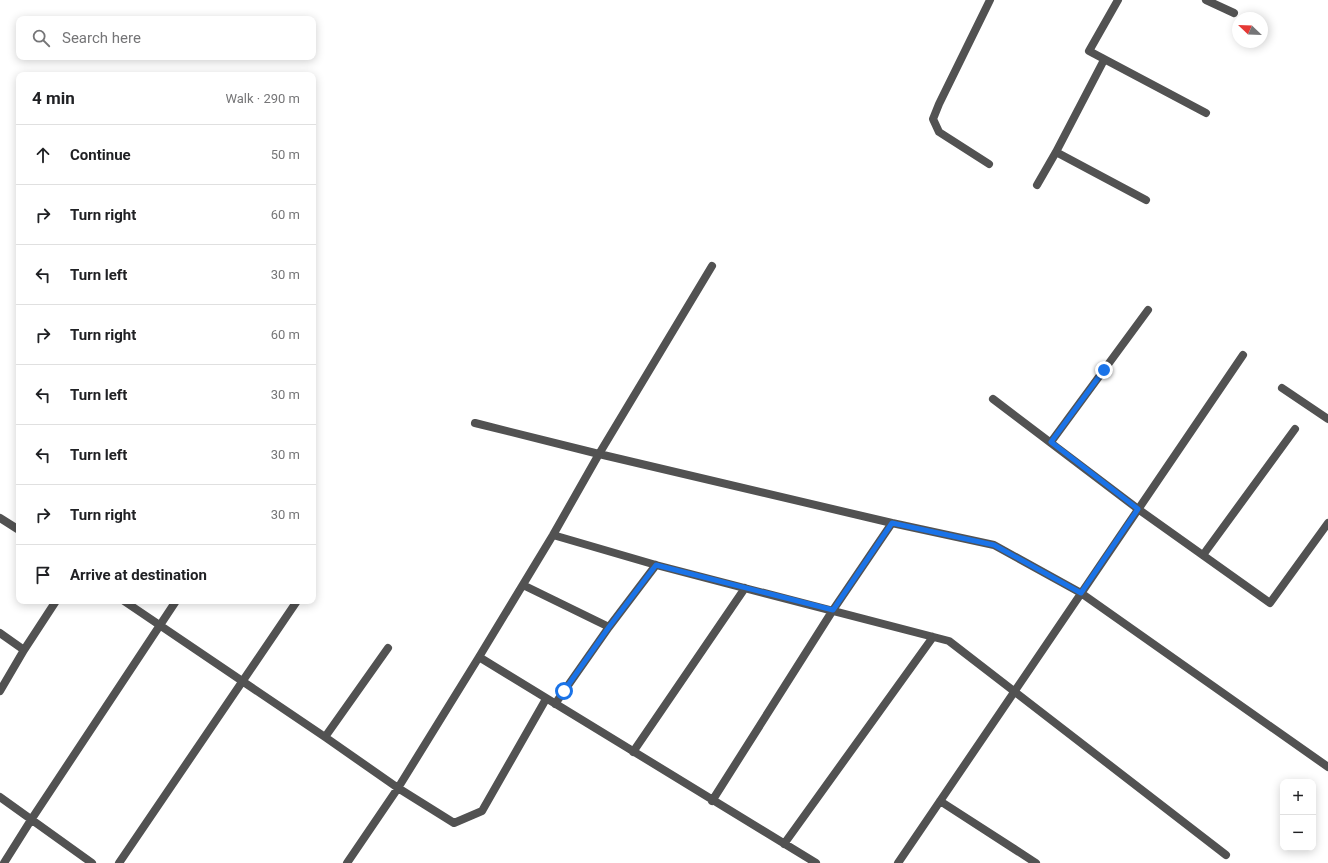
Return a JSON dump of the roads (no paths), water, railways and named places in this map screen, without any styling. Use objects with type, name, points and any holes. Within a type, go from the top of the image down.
[{"type":"street","points":[[989,164],[939,132],[933,119],[990,0]]},
{"type":"street","points":[[1118,0],[1089,51],[1206,113]]},
{"type":"street","points":[[1206,0],[1232,12]]},
{"type":"street","points":[[1037,185],[1104,60]]},
{"type":"street","points":[[1056,152],[1146,200]]},
{"type":"street","points":[[347,863],[398,788],[523,586],[599,454],[712,266]]},
{"type":"street","points":[[1051,442],[1148,310]]},
{"type":"street","points":[[898,863],[1243,355]]},
{"type":"street","points":[[1282,388],[1328,419]]},
{"type":"street","points":[[993,399],[1138,509],[1270,603],[1328,523]]},
{"type":"street","points":[[475,423],[599,454],[892,523],[994,545],[1081,593],[1328,767]]},
{"type":"street","points":[[1203,555],[1295,429]]},
{"type":"street","points":[[0,518],[16,528]]},
{"type":"street","points":[[712,801],[833,610],[892,523]]},
{"type":"street","points":[[553,535],[656,565],[949,641],[1226,855]]},
{"type":"street","points":[[555,704],[609,627],[656,565]]},
{"type":"street","points":[[523,586],[609,627]]},
{"type":"street","points":[[633,752],[745,588]]},
{"type":"street","points":[[0,691],[24,650],[54,604]]},
{"type":"street","points":[[128,604],[398,788],[454,823],[482,811],[546,699]]},
{"type":"street","points":[[4,863],[174,604]]},
{"type":"street","points":[[118,863],[295,604]]},
{"type":"street","points":[[0,633],[24,650]]},
{"type":"street","points":[[784,844],[934,637]]},
{"type":"street","points":[[325,737],[388,648]]},
{"type":"street","points":[[479,657],[712,801],[816,863]]},
{"type":"street","points":[[0,797],[92,863]]},
{"type":"street","points":[[940,801],[1036,863]]}]
